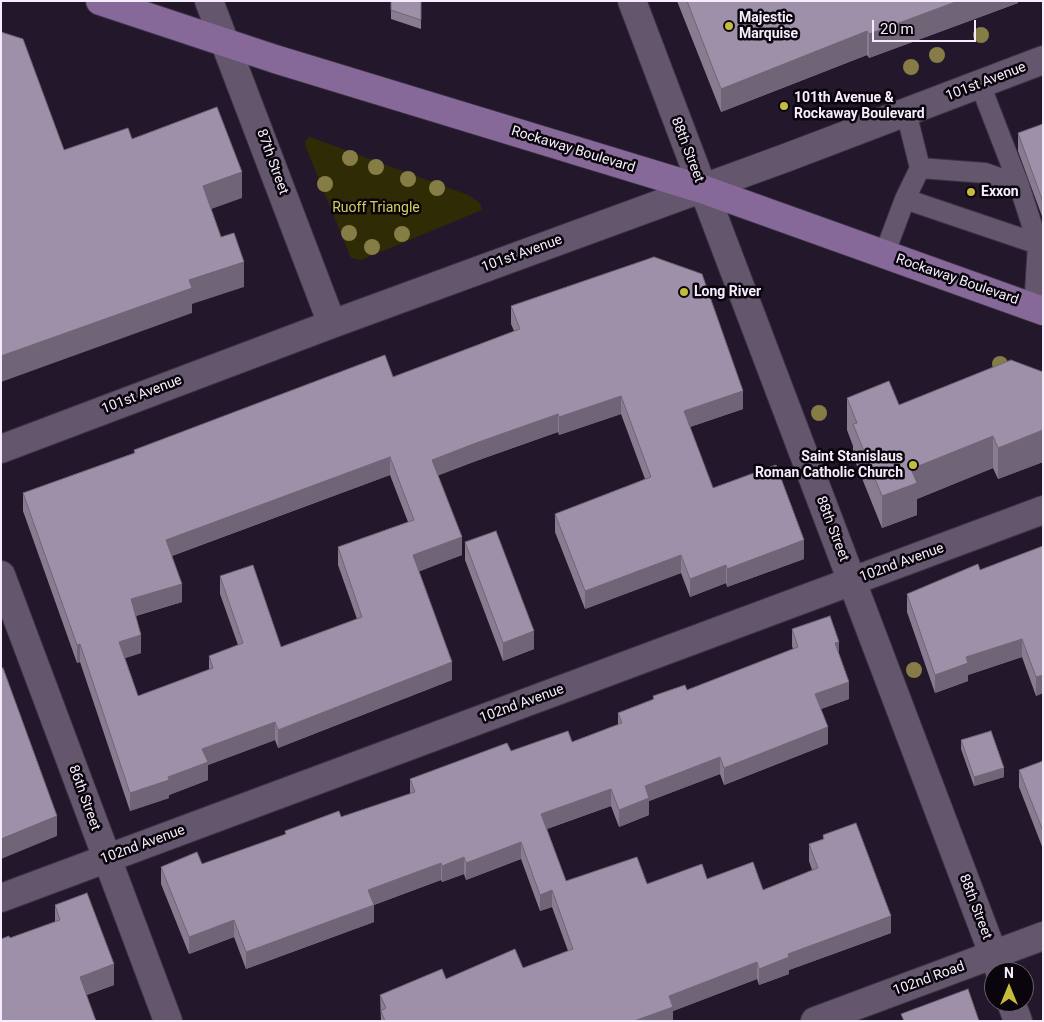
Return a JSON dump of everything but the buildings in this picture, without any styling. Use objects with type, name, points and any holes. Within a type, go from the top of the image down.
[{"type":"main road","name":"Rockaway Boulevard","points":[[100,1],[226,43],[575,152],[702,189],[1038,309]]},
{"type":"street","name":"87th Street","points":[[209,1],[332,324]]},
{"type":"street","name":"88th Street","points":[[632,1],[996,962]]},
{"type":"street","name":"101st Avenue","points":[[1,449],[332,324],[702,189],[1043,60]]},
{"type":"street","name":"102nd Avenue","points":[[1,898],[1043,510]]},
{"type":"street","name":"86th Street","points":[[1,575],[168,1021]]},
{"type":"street","name":"102nd Road","points":[[998,962],[1043,936]]},
{"type":"street","name":"102nd Road","points":[[815,1021],[984,967]]},
{"type":"lane","points":[[980,84],[1019,185],[1038,244],[1038,309]]},
{"type":"lane","points":[[884,255],[905,199],[920,168],[906,112]]},
{"type":"lane","points":[[920,168],[984,176],[1019,185]]},
{"type":"lane","points":[[905,199],[972,216],[1038,244]]},
{"type":"green space","name":"Ruoff Triangle","points":[[310,137],[468,195],[480,203],[482,210],[361,260],[351,258],[305,145],[306,140]]},
{"type":"place","name":"Majestic Marquise","points":[[729,26]]},
{"type":"place","name":"101th Avenue & Rockaway Boulevard","points":[[784,106]]},
{"type":"place","name":"Exxon","points":[[971,192]]},
{"type":"place","name":"Long River","points":[[684,292]]},
{"type":"place","name":"Saint Stanislaus Roman Catholic Church","points":[[913,465]]}]
